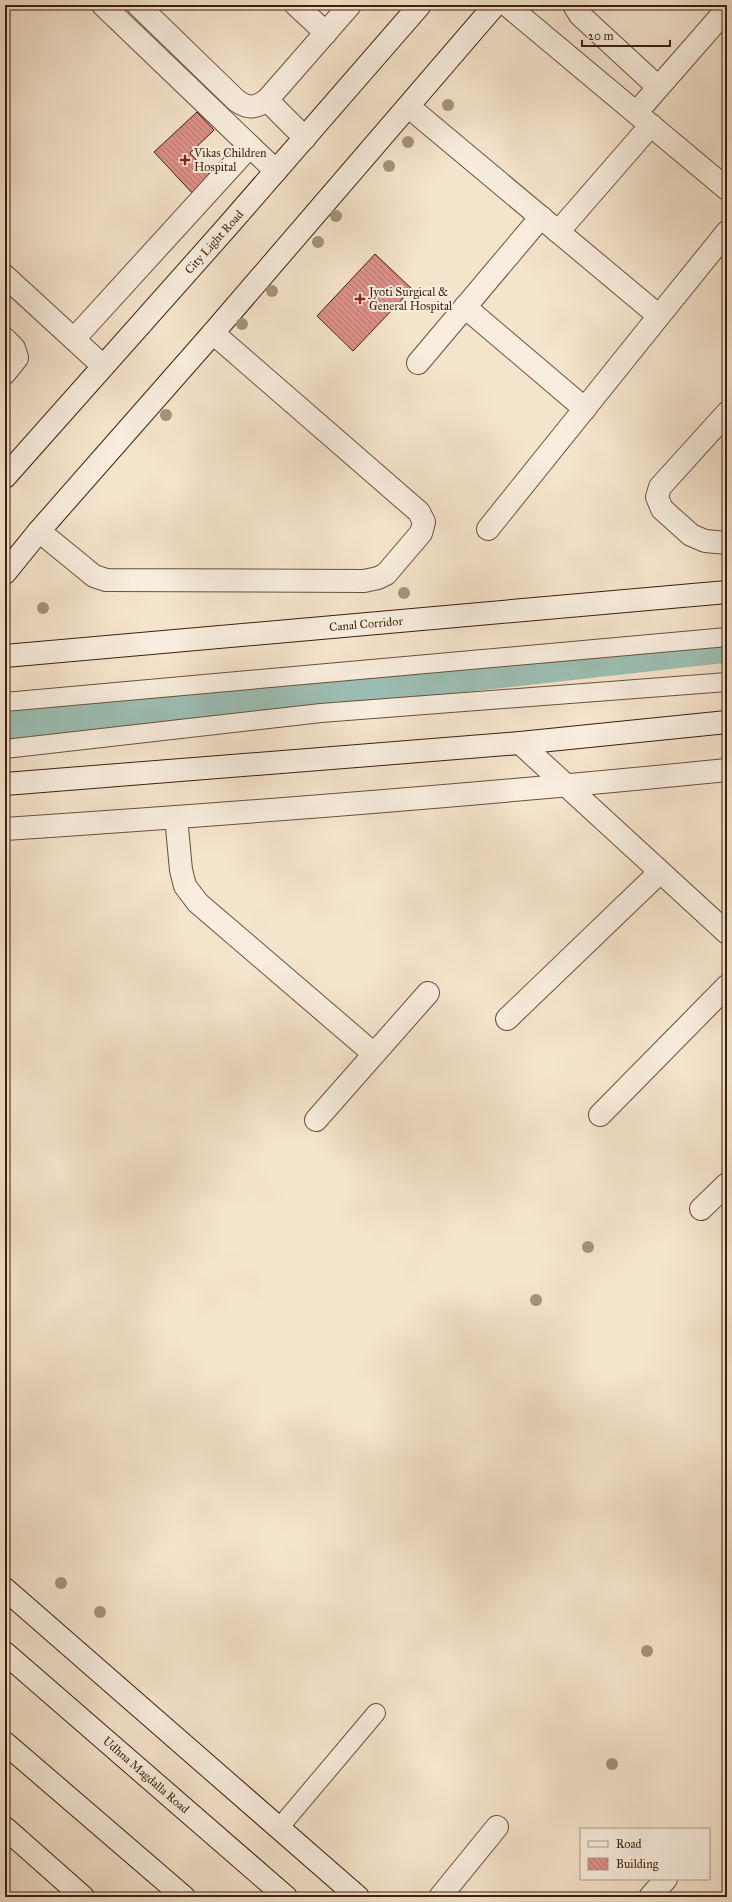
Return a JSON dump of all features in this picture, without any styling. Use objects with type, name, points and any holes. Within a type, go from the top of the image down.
[{"type":"street","points":[[103,5],[276,171]]},
{"type":"street","points":[[138,5],[237,101],[247,107],[257,106],[267,100],[350,5]]},
{"type":"street","points":[[296,5],[326,33]]},
{"type":"street","name":"City Light Road","points":[[6,475],[276,171],[420,5]]},
{"type":"street","points":[[5,573],[39,531],[213,334],[495,5]]},
{"type":"street","points":[[506,5],[727,189]]},
{"type":"street","points":[[574,5],[580,15],[658,88]]},
{"type":"street","points":[[558,232],[643,119],[658,88],[727,9]]},
{"type":"street","points":[[267,100],[305,138]]},
{"type":"street","points":[[409,107],[659,316]]},
{"type":"street","points":[[74,339],[250,146]]},
{"type":"street","points":[[418,363],[541,217]]},
{"type":"street","points":[[488,529],[727,232]]},
{"type":"street","points":[[5,276],[103,366]]},
{"type":"street","points":[[465,307],[585,409]]},
{"type":"street","points":[[39,531],[94,576],[106,580],[364,580],[378,578],[386,574],[421,533],[424,522],[419,512],[213,334]]},
{"type":"street","points":[[5,339],[14,348],[17,358],[5,373]]},
{"type":"street","points":[[727,413],[660,488],[657,497],[662,509],[691,535],[705,541],[727,542]]},
{"type":"street","name":"Canal Corridor","points":[[5,656],[727,592]]},
{"type":"street","points":[[5,784],[520,743],[727,722]]},
{"type":"street","points":[[520,743],[727,933]]},
{"type":"street","points":[[5,829],[566,786],[727,770]]},
{"type":"street","points":[[176,817],[181,870],[185,886],[198,903],[374,1054]]},
{"type":"street","points":[[507,1019],[660,872]]},
{"type":"street","points":[[600,1115],[727,986]]},
{"type":"street","points":[[316,1120],[428,993]]},
{"type":"street","points":[[701,1209],[727,1184]]},
{"type":"street","points":[[5,1589],[358,1897]]},
{"type":"street","name":"Udhna Magdalla Road","points":[[5,1653],[286,1897]]},
{"type":"street","points":[[5,1743],[184,1897]]},
{"type":"street","points":[[440,1897],[497,1827]]},
{"type":"street","points":[[5,1828],[83,1897]]},
{"type":"street","points":[[650,1897],[665,1880]]},
{"type":"lane","points":[[5,702],[727,637]]},
{"type":"lane","points":[[5,749],[321,713],[727,682]]},
{"type":"lane","points":[[279,1828],[376,1713]]},
{"type":"building","points":[[197,112],[214,130],[190,153],[214,179],[195,196],[154,152]]},
{"type":"building","points":[[375,254],[412,289],[353,351],[317,316]]},
{"type":"waterway","points":[[5,728],[727,647]]},
{"type":"place","name":"Vikas Children Hospital","points":[[185,160]]},
{"type":"place","name":"Jyoti Surgical & General Hospital","points":[[360,299]]}]
